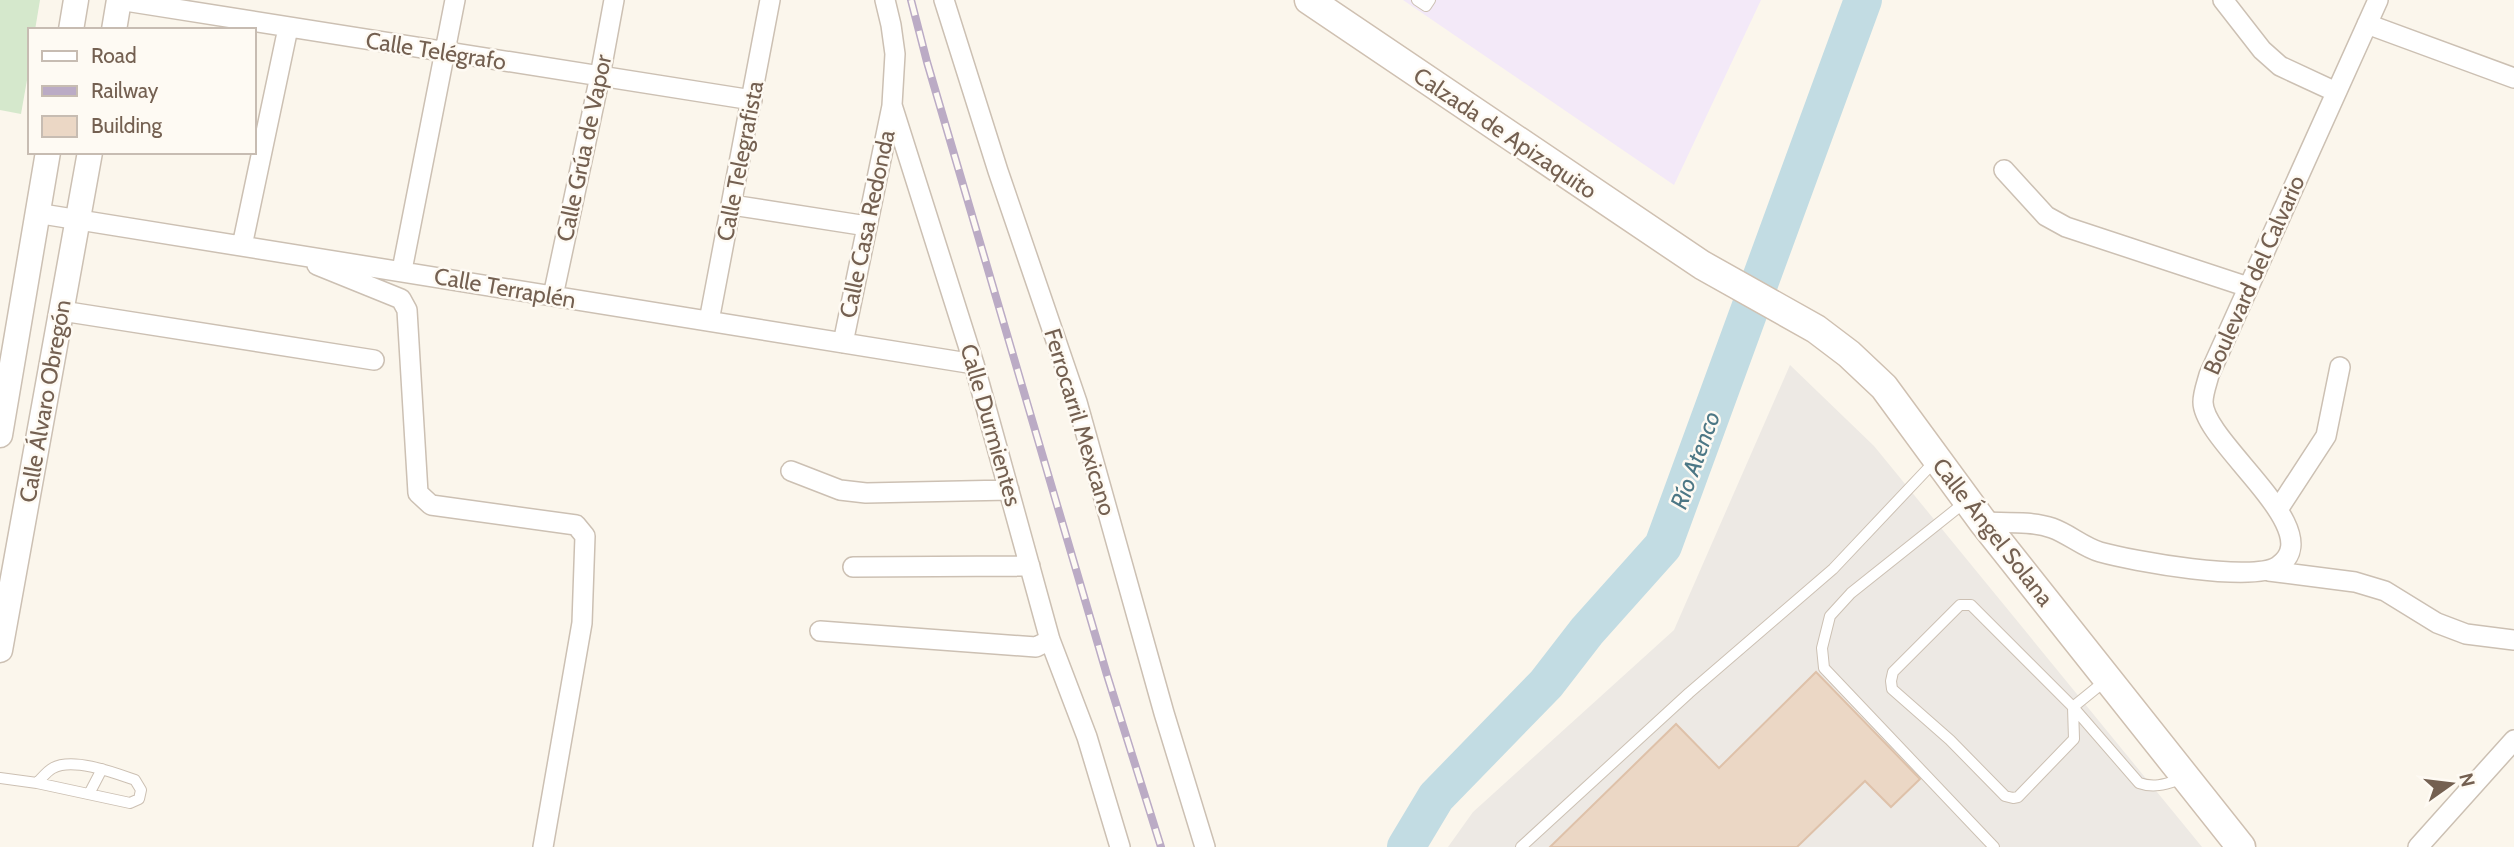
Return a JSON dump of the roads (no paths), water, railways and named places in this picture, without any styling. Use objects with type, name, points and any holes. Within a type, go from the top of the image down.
[{"type":"main road","name":"Calzada de Apizaquito","points":[[1309,0],[1702,265]]},
{"type":"main road","name":"Calle Ángel Solana","points":[[1702,265],[1816,329],[1849,354],[1884,387],[1975,511],[2241,847]]},
{"type":"street","points":[[71,28],[76,0]]},
{"type":"street","points":[[114,28],[119,0]]},
{"type":"street","name":"Calle Telégrafo","points":[[119,0],[752,100]]},
{"type":"street","points":[[402,270],[455,0]]},
{"type":"street","name":"Calle Grúa de Vapor","points":[[553,296],[614,0]]},
{"type":"street","name":"Calle Telegrafista","points":[[709,321],[770,0]]},
{"type":"street","name":"Calle Durmientes","points":[[885,0],[895,54],[892,105],[974,364],[1050,640],[1087,737],[1119,847]]},
{"type":"street","name":"Ferrocarril Mexicano","points":[[944,0],[998,171],[1077,402],[1164,713],[1205,847]]},
{"type":"street","points":[[2223,0],[2262,50],[2280,66],[2336,92]]},
{"type":"street","name":"Boulevard del Calvario","points":[[2269,571],[2281,565],[2290,554],[2290,538],[2279,508],[2223,443],[2203,403],[2209,376],[2378,0]]},
{"type":"street","points":[[2367,24],[2514,78]]},
{"type":"street","points":[[242,246],[288,28]]},
{"type":"street","name":"Calle Casa Redonda","points":[[843,343],[892,105]]},
{"type":"street","name":"Calle Álvaro Obregón","points":[[0,435],[48,154]]},
{"type":"street","name":"Calle Álvaro Obregón","points":[[0,650],[90,154]]},
{"type":"street","points":[[2004,170],[2046,216],[2066,227],[2248,287]]},
{"type":"street","points":[[732,205],[867,226]]},
{"type":"street","name":"Calle Terraplén","points":[[36,213],[974,364]]},
{"type":"street","points":[[287,253],[401,299],[407,310],[418,492],[431,505],[576,525],[585,536],[583,623],[543,847]]},
{"type":"street","points":[[62,312],[374,360]]},
{"type":"street","points":[[2279,508],[2326,436],[2340,368]]},
{"type":"street","points":[[6,400],[45,405]]},
{"type":"street","points":[[791,471],[841,490],[866,493],[1009,490]]},
{"type":"street","points":[[1975,511],[2051,528],[2098,552],[2222,572],[2269,571],[2355,582],[2385,591],[2437,623],[2466,634],[2514,640]]},
{"type":"street","points":[[853,567],[1030,566]]},
{"type":"street","points":[[820,631],[1036,647],[1050,640]]},
{"type":"street","points":[[2418,847],[2514,740]]},
{"type":"lane","points":[[1417,0],[1426,6],[1430,0]]},
{"type":"lane","points":[[1521,847],[1689,693],[1833,569],[1937,460]]},
{"type":"lane","points":[[1975,511],[1851,593],[1830,616],[1822,648],[1824,668],[1994,847]]},
{"type":"lane","points":[[2073,707],[2074,739],[2013,799],[2005,796],[1950,740],[1892,689],[1891,681],[1893,672],[1960,605],[1971,605],[2073,707],[2139,783],[2149,787],[2160,786],[2186,778]]},
{"type":"lane","points":[[2073,707],[2108,678]]},
{"type":"lane","points":[[0,778],[130,803],[139,799],[141,790],[135,780],[102,769],[61,764],[51,769],[37,783]]},
{"type":"lane","points":[[89,794],[102,769]]},
{"type":"waterway","name":"Río Atenco","points":[[1406,847],[1436,797],[1546,684],[1587,631],[1663,546],[1863,0]]},
{"type":"railway","points":[[911,0],[1107,675],[1161,847]]}]
